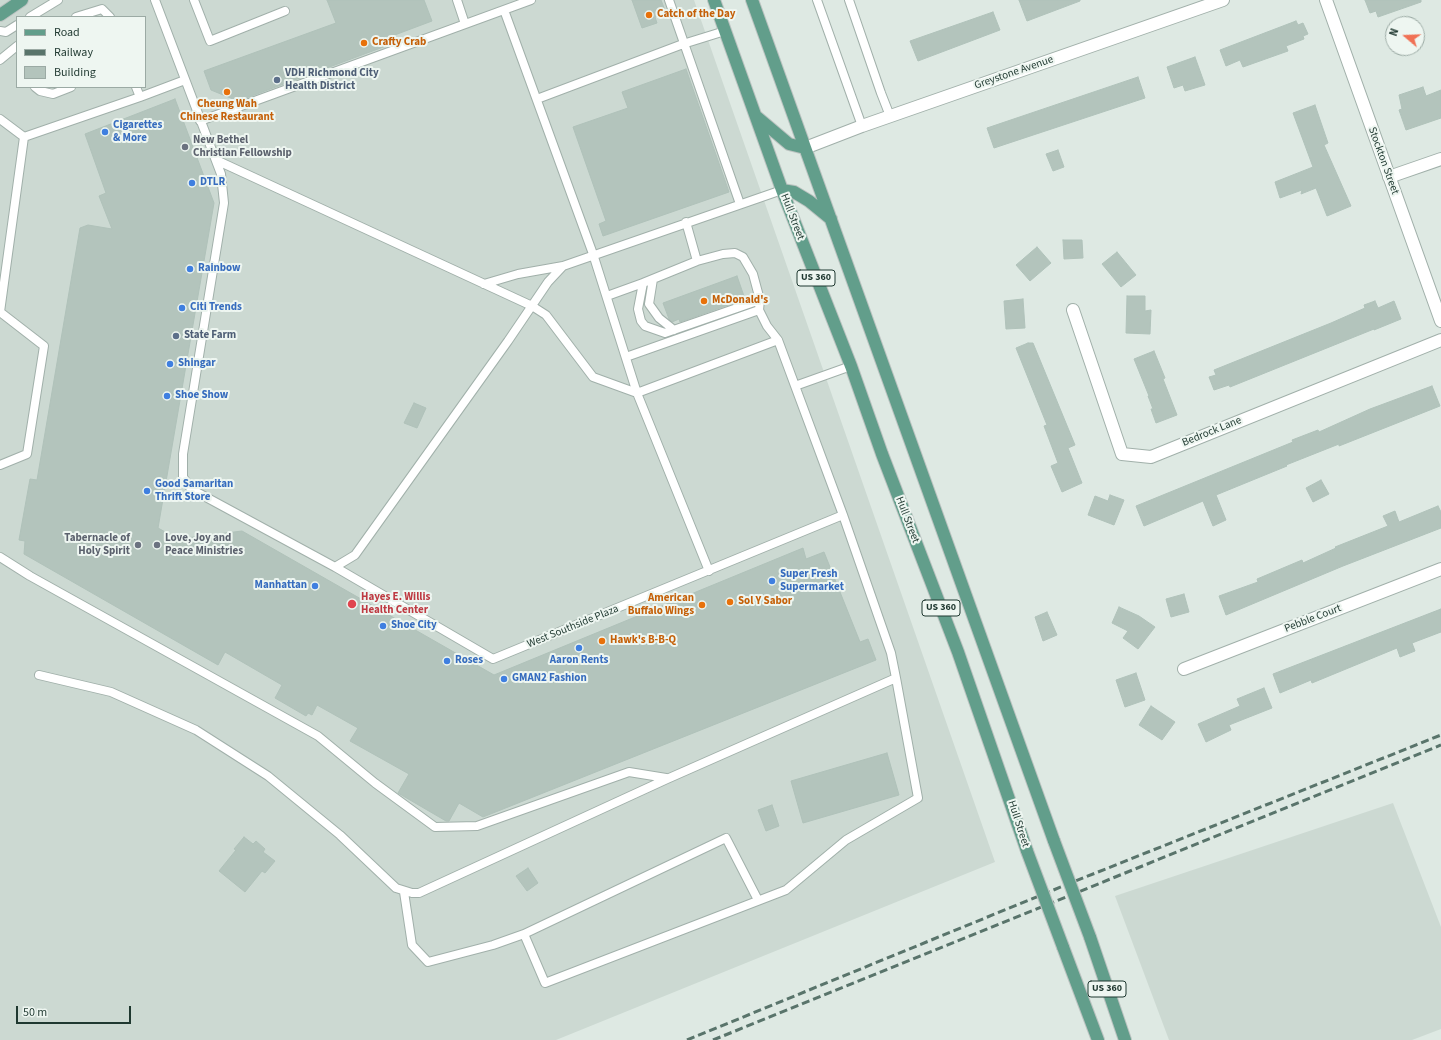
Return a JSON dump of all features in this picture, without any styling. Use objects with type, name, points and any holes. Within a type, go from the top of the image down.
[{"type":"main road","points":[[0,15],[22,0]]},
{"type":"main road","name":"Hull Street","points":[[714,0],[782,190],[851,366],[882,454],[958,652],[1027,850],[1098,1040]]},
{"type":"main road","name":"US 360","points":[[752,0],[1054,841],[1090,937],[1125,1040]]},
{"type":"main road","points":[[756,116],[789,144],[805,148]]},
{"type":"main road","points":[[782,190],[794,192],[809,201],[832,220]]},
{"type":"street","name":"Greystone Avenue","points":[[805,148],[890,116],[1223,0]]},
{"type":"street","name":"Stockton Street","points":[[1326,0],[1441,321]]},
{"type":"street","points":[[1389,177],[1441,158]]},
{"type":"street","name":"Bedrock Lane","points":[[1073,310],[1122,454],[1151,457],[1441,340]]},
{"type":"street","name":"Pebble Court","points":[[1184,669],[1441,569]]},
{"type":"lane","points":[[32,16],[58,0]]},
{"type":"lane","points":[[194,0],[210,41],[285,11]]},
{"type":"lane","points":[[457,0],[465,24]]},
{"type":"lane","points":[[200,121],[531,0]]},
{"type":"lane","points":[[669,0],[740,204]]},
{"type":"lane","points":[[817,0],[862,126]]},
{"type":"lane","points":[[849,0],[890,116]]},
{"type":"lane","points":[[153,1],[221,174],[224,203],[183,454],[183,477],[191,489],[336,567],[355,555],[548,282],[563,266]]},
{"type":"lane","points":[[79,16],[102,9],[109,16]]},
{"type":"lane","points":[[504,10],[593,254],[637,393],[709,571]]},
{"type":"lane","points":[[0,31],[6,32],[16,26]]},
{"type":"lane","points":[[537,99],[684,44],[725,31]]},
{"type":"lane","points":[[0,60],[16,48]]},
{"type":"lane","points":[[24,138],[185,80]]},
{"type":"lane","points":[[36,88],[40,91],[53,94],[68,88]]},
{"type":"lane","points":[[136,88],[140,97]]},
{"type":"lane","points":[[0,119],[24,138]]},
{"type":"lane","points":[[0,465],[27,454],[44,346],[0,312],[24,138]]},
{"type":"lane","points":[[216,160],[532,306],[546,315],[592,377],[637,393],[682,378],[778,340]]},
{"type":"lane","points":[[484,284],[518,274],[563,266],[593,254],[782,190]]},
{"type":"lane","points":[[686,222],[697,261]]},
{"type":"lane","points":[[524,934],[545,982],[786,890],[846,840],[918,798],[891,654],[843,515],[778,340],[759,310],[760,300],[753,274],[743,257],[735,253],[723,254],[697,261],[606,296]]},
{"type":"lane","points":[[653,279],[649,304],[659,318],[674,330]]},
{"type":"lane","points":[[643,283],[638,308],[641,321],[645,326],[665,333],[760,300]]},
{"type":"lane","points":[[626,357],[661,346],[759,310]]},
{"type":"lane","points":[[795,386],[851,366]]},
{"type":"lane","name":"West Southside Plaza","points":[[336,567],[493,659],[843,515]]},
{"type":"lane","points":[[0,557],[30,576],[318,736],[375,783],[435,827],[477,826],[629,772],[667,778]]},
{"type":"lane","points":[[39,675],[111,692],[196,730],[268,776],[340,835],[396,888],[404,892],[419,893],[667,778],[896,678]]},
{"type":"lane","points":[[404,892],[412,945],[428,962],[493,945],[524,934],[726,838],[758,900]]},
{"type":"shaded area","points":[[0,0],[694,0],[995,862],[556,1040],[0,1040]]},
{"type":"shaded area","points":[[1393,803],[1441,927],[1441,1029],[1412,1040],[1169,1040],[1115,896]]},
{"type":"building","points":[[327,0],[424,0],[432,21],[384,39],[386,46],[238,101],[211,90],[204,71],[336,23]]},
{"type":"building","name":"Catch of the Day","points":[[632,0],[661,0],[666,13],[655,17],[657,23],[642,28]]},
{"type":"building","points":[[1019,0],[1080,0],[1080,1],[1027,21]]},
{"type":"building","points":[[1365,0],[1421,0],[1421,2],[1378,17],[1376,11],[1370,13]]},
{"type":"building","points":[[993,12],[1000,30],[918,61],[910,41]]},
{"type":"building","points":[[1296,21],[1298,25],[1303,23],[1308,34],[1303,36],[1304,39],[1286,46],[1288,51],[1243,67],[1240,60],[1226,66],[1220,50]]},
{"type":"building","points":[[1195,57],[1205,85],[1185,91],[1183,85],[1174,88],[1167,67]]},
{"type":"building","points":[[686,69],[729,192],[603,236],[599,224],[606,221],[573,127],[628,108],[622,92]]},
{"type":"building","points":[[1138,77],[1145,98],[994,148],[987,128]]},
{"type":"building","points":[[1423,87],[1426,96],[1441,90],[1441,118],[1406,130],[1399,110],[1402,109],[1399,95]]},
{"type":"building","points":[[175,99],[214,203],[158,528],[178,539],[242,531],[494,675],[803,548],[806,559],[824,552],[860,642],[868,639],[876,660],[483,817],[459,803],[449,821],[446,821],[398,793],[409,774],[350,741],[358,728],[317,705],[312,715],[308,713],[306,716],[275,698],[282,685],[225,652],[218,665],[24,554],[25,541],[19,540],[30,479],[37,480],[80,228],[88,225],[112,229],[99,196],[106,193],[85,134]]},
{"type":"building","points":[[1315,105],[1328,143],[1324,145],[1351,206],[1327,216],[1316,188],[1301,194],[1302,190],[1280,198],[1275,182],[1313,167],[1293,113]]},
{"type":"building","points":[[1058,150],[1064,167],[1053,171],[1046,154]]},
{"type":"building","points":[[1063,240],[1082,240],[1083,258],[1064,259]]},
{"type":"building","points":[[1037,247],[1051,263],[1030,281],[1016,265]]},
{"type":"building","points":[[1117,252],[1136,275],[1121,287],[1102,264]]},
{"type":"building","name":"McDonald's","points":[[737,276],[745,299],[680,322],[679,319],[672,322],[669,319],[663,303]]},
{"type":"building","points":[[1127,296],[1145,296],[1145,311],[1151,310],[1150,334],[1126,333]]},
{"type":"building","points":[[1023,299],[1025,328],[1006,329],[1004,301]]},
{"type":"building","points":[[1375,301],[1378,308],[1394,301],[1401,319],[1230,387],[1229,385],[1214,390],[1209,377],[1216,375],[1214,370],[1331,323],[1365,308],[1364,305]]},
{"type":"building","points":[[1028,343],[1033,343],[1075,445],[1068,448],[1082,483],[1062,492],[1051,466],[1058,463],[1044,426],[1047,425],[1016,348]]},
{"type":"building","points":[[1154,351],[1165,378],[1163,379],[1177,415],[1156,423],[1151,409],[1153,409],[1149,396],[1134,359]]},
{"type":"building","points":[[1432,386],[1440,406],[1339,446],[1339,444],[1286,465],[1287,466],[1216,495],[1226,520],[1213,526],[1203,501],[1144,526],[1136,506],[1293,442],[1292,440],[1318,430],[1319,432],[1370,409]]},
{"type":"building","points":[[414,403],[426,408],[417,428],[404,423]]},
{"type":"building","points":[[1321,480],[1329,494],[1313,502],[1306,488]]},
{"type":"building","points":[[1110,495],[1124,500],[1114,525],[1088,515],[1095,496],[1108,501]]},
{"type":"building","points":[[1438,506],[1441,512],[1441,528],[1343,566],[1226,615],[1219,596],[1258,582],[1257,579],[1302,560],[1303,563],[1336,548],[1335,547],[1388,526],[1383,516],[1395,511],[1399,522]]},
{"type":"building","points":[[1184,594],[1189,612],[1171,617],[1166,599]]},
{"type":"building","points":[[1119,607],[1139,616],[1155,627],[1138,649],[1123,638],[1128,631],[1112,623]]},
{"type":"building","points":[[1441,609],[1441,632],[1412,643],[1415,651],[1400,657],[1397,648],[1312,683],[1311,680],[1280,693],[1273,674]]},
{"type":"building","points":[[1047,612],[1057,635],[1043,641],[1035,617]]},
{"type":"building","points":[[1136,673],[1145,700],[1125,707],[1116,680]]},
{"type":"building","points":[[1264,688],[1272,708],[1229,725],[1231,730],[1206,742],[1198,724],[1240,706],[1237,699]]},
{"type":"building","points":[[1151,706],[1175,722],[1162,740],[1139,725]]},
{"type":"building","points":[[887,753],[899,795],[803,823],[791,781]]},
{"type":"building","points":[[772,805],[779,826],[766,831],[758,810]]},
{"type":"building","points":[[244,837],[253,844],[256,841],[265,849],[263,852],[275,861],[265,873],[262,871],[245,892],[219,871],[236,850],[234,849]]},
{"type":"building","points":[[528,868],[538,883],[527,891],[516,876]]},
{"type":"railway","points":[[687,1040],[1073,882],[1441,735]]},
{"type":"railway","points":[[713,1040],[1441,745]]},
{"type":"place","name":"Catch of the Day","points":[[649,15]]},
{"type":"place","name":"Crafty Crab","points":[[364,43]]},
{"type":"place","name":"VDH Richmond City Health District","points":[[277,80]]},
{"type":"place","name":"Cheung Wah Chinese Restaurant","points":[[227,92]]},
{"type":"place","name":"Cigarettes & More","points":[[105,132]]},
{"type":"place","name":"New Bethel Christian Fellowship","points":[[185,147]]},
{"type":"place","name":"DTLR","points":[[192,183]]},
{"type":"place","name":"Rainbow","points":[[190,269]]},
{"type":"place","name":"McDonald's","points":[[704,301]]},
{"type":"place","name":"Citi Trends","points":[[182,308]]},
{"type":"place","name":"State Farm","points":[[176,336]]},
{"type":"place","name":"Shingar","points":[[170,364]]},
{"type":"place","name":"Shoe Show","points":[[167,396]]},
{"type":"place","name":"Good Samaritan Thrift Store","points":[[147,491]]},
{"type":"place","name":"Tabernacle of Holy Spirit","points":[[138,545]]},
{"type":"place","name":"Love, Joy and Peace Ministries","points":[[157,545]]},
{"type":"place","name":"Super Fresh Supermarket","points":[[772,581]]},
{"type":"place","name":"Manhattan","points":[[315,586]]},
{"type":"place","name":"Sol Y Sabor","points":[[730,602]]},
{"type":"place","name":"Hayes E. Willis Health Center","points":[[352,604]]},
{"type":"place","name":"American Buffalo Wings","points":[[702,605]]},
{"type":"place","name":"Shoe City","points":[[383,626]]},
{"type":"place","name":"Hawk's B-B-Q","points":[[602,641]]},
{"type":"place","name":"Aaron Rents","points":[[579,648]]},
{"type":"place","name":"Roses","points":[[447,661]]},
{"type":"place","name":"GMAN2 Fashion","points":[[504,679]]}]
